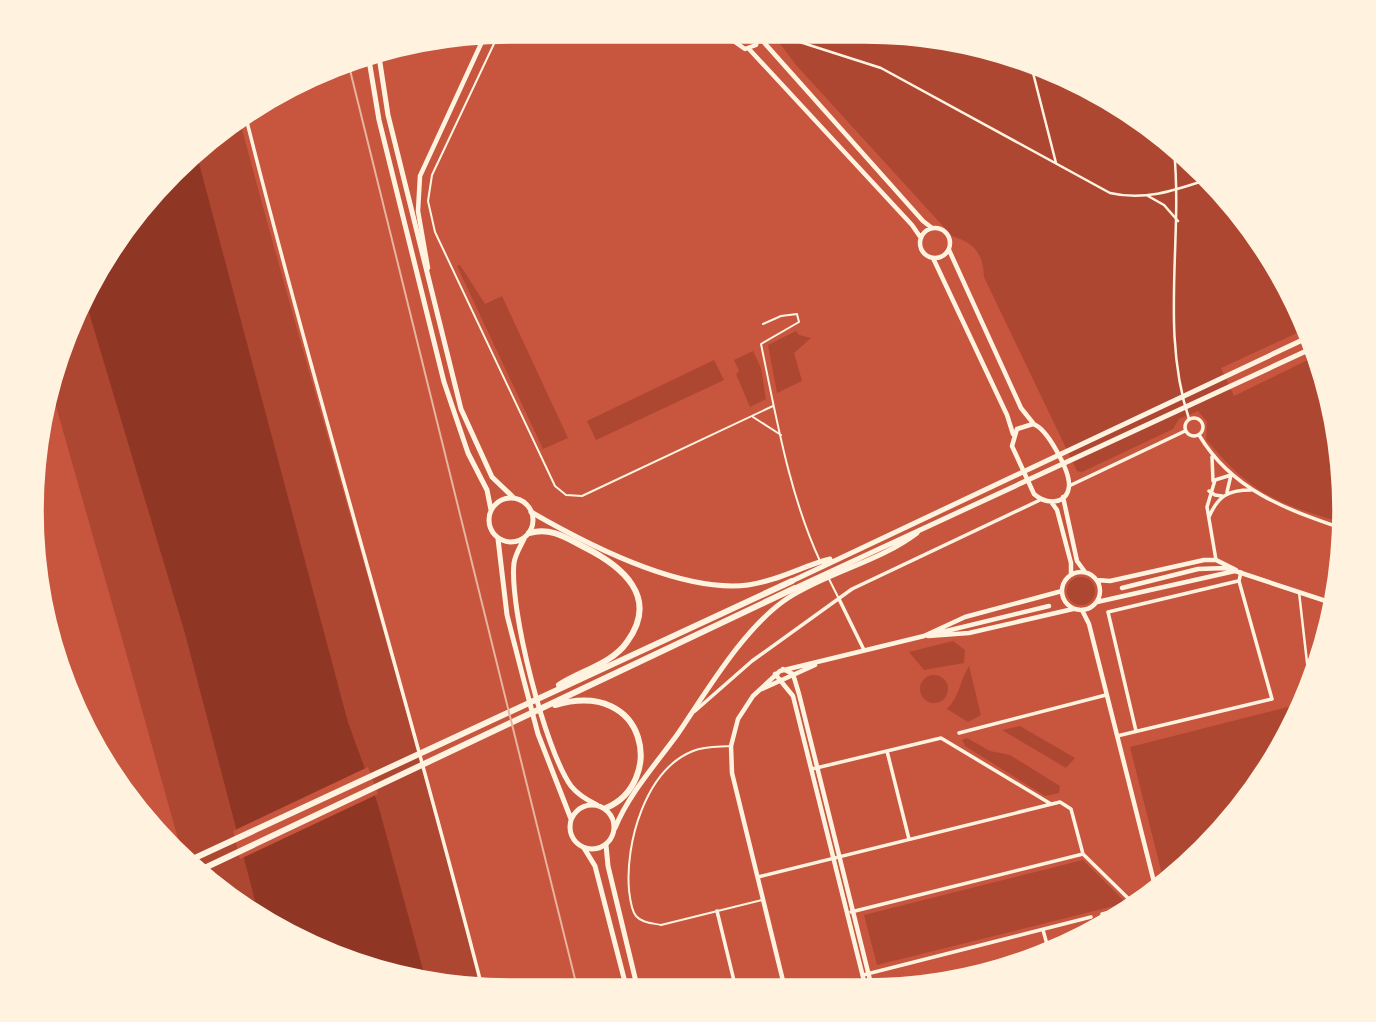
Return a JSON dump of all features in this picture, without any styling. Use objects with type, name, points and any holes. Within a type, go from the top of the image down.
[{"type":"highway","points":[[526,536],[551,531],[610,560],[626,573],[637,597],[636,624],[623,648],[567,682]]},
{"type":"highway","points":[[195,858],[790,578]]},
{"type":"highway","points":[[206,867],[796,590]]},
{"type":"highway","points":[[574,696],[600,700],[615,707],[631,723],[639,739],[636,773],[620,799],[606,808]]},
{"type":"main road","points":[[379,61],[383,92],[432,293],[469,429],[492,477],[514,498],[524,502],[531,512],[591,542],[683,580],[735,586],[790,578],[1301,340]]},
{"type":"main road","points":[[370,64],[379,120],[444,382],[468,453],[488,490],[491,510],[488,523],[498,539],[507,615],[541,745],[572,818],[573,839],[584,848],[595,866],[624,980]]},
{"type":"main road","points":[[636,980],[608,866],[606,845],[628,803],[762,620],[796,590],[1306,351]]},
{"type":"main road","points":[[491,510],[500,500],[514,498]]},
{"type":"main road","points":[[531,512],[526,536],[514,560],[513,573],[525,648],[547,727],[564,775],[583,798],[606,808],[615,828]]},
{"type":"main road","points":[[498,539],[511,543],[526,536]]},
{"type":"main road","points":[[572,818],[582,807],[597,805]]},
{"type":"main road","points":[[584,848],[606,845]]},
{"type":"street","points":[[736,42],[741,48],[749,49],[912,225],[921,238],[923,253],[933,258],[942,257],[949,250]]},
{"type":"street","points":[[749,49],[754,42]]},
{"type":"street","points":[[766,42],[923,222],[932,228],[942,229],[949,236],[949,250],[1021,408],[1033,424],[1045,430],[1069,486]]},
{"type":"street","points":[[800,42],[881,68],[1110,193],[1132,198],[1148,197],[1200,182]]},
{"type":"street","points":[[432,293],[418,211],[420,176],[481,43]]},
{"type":"street","points":[[1033,74],[1056,163]]},
{"type":"street","points":[[247,123],[283,266],[370,566],[480,979]]},
{"type":"street","points":[[1052,503],[1063,497],[1069,486],[1185,431],[1189,419],[1179,388],[1173,353],[1178,221],[1175,159]]},
{"type":"street","points":[[1148,197],[1164,205],[1178,221]]},
{"type":"street","points":[[921,238],[932,228]]},
{"type":"street","points":[[933,258],[1007,415],[1015,454],[1040,500]]},
{"type":"street","points":[[1185,431],[1191,436],[1199,435],[1203,430],[1200,421],[1189,419]]},
{"type":"street","points":[[1013,434],[1022,425],[1033,424]]},
{"type":"street","points":[[1199,435],[1212,455],[1231,475],[1251,490],[1279,506],[1334,525]]},
{"type":"street","points":[[1212,455],[1213,483]]},
{"type":"street","points":[[1216,560],[1208,519],[1209,491],[1219,477],[1231,475]]},
{"type":"street","points":[[1227,492],[1231,475]]},
{"type":"street","points":[[1208,519],[1227,492],[1251,490]]},
{"type":"street","points":[[1209,491],[1222,496]]},
{"type":"street","points":[[1063,497],[1077,561],[1085,573],[1097,580],[1110,581],[1192,561],[1216,560],[1239,572],[1325,601]]},
{"type":"street","points":[[688,719],[752,661],[852,589],[1040,500],[1052,503],[1057,510],[1070,560],[1070,575],[1062,590],[1063,598],[1073,609]]},
{"type":"street","points":[[1122,588],[1198,569],[1239,572]]},
{"type":"street","points":[[1117,736],[1272,699],[1238,580],[1239,572]]},
{"type":"street","points":[[924,636],[969,634],[1073,609],[1082,610],[1097,602],[1239,572]]},
{"type":"street","points":[[1070,575],[1085,573]]},
{"type":"street","points":[[1097,580],[1100,591],[1097,602]]},
{"type":"street","points":[[1136,732],[1108,612],[1238,580]]},
{"type":"street","points":[[924,636],[965,617],[1062,590]]},
{"type":"street","points":[[1299,592],[1307,666]]},
{"type":"street","points":[[839,599],[864,652]]},
{"type":"street","points":[[783,980],[732,773],[731,746],[742,711],[757,691],[775,674],[1049,606]]},
{"type":"street","points":[[1082,610],[1089,624],[1154,881]]},
{"type":"street","points":[[785,672],[793,674],[825,661]]},
{"type":"street","points":[[757,691],[779,679],[785,672]]},
{"type":"street","points":[[775,674],[793,696],[837,858]]},
{"type":"street","points":[[793,674],[818,768],[865,980]]},
{"type":"street","points":[[959,733],[1106,695]]},
{"type":"street","points":[[812,769],[941,738],[1051,804]]},
{"type":"street","points":[[887,751],[909,839]]},
{"type":"street","points":[[758,877],[1060,802],[1071,809],[1083,855],[1129,899]]},
{"type":"street","points":[[850,912],[1083,855]]},
{"type":"street","points":[[717,911],[734,980]]},
{"type":"street","points":[[1102,914],[1107,913]]},
{"type":"street","points":[[865,974],[1091,917]]},
{"type":"street","points":[[1043,929],[1047,943]]},
{"type":"street","points":[[865,974],[868,980]]},
{"type":"lane","points":[[494,43],[432,175],[428,201],[435,232],[555,486],[566,495],[582,496],[773,406]]},
{"type":"lane","points":[[763,324],[789,313],[797,314],[799,322],[761,344],[773,406],[806,529],[839,599]]},
{"type":"lane","points":[[752,416],[782,436]]},
{"type":"lane","points":[[731,746],[693,751],[678,761],[647,800],[629,850],[628,873],[635,915],[646,922],[661,925],[763,900]]},
{"type":"shaded area","points":[[779,42],[896,43],[986,58],[1072,90],[1126,121],[1174,158],[1197,179],[1237,225],[1255,250],[1286,304],[1298,333],[1221,368],[1234,396],[1309,359],[1330,450],[1334,520],[1283,503],[1237,473],[1206,439],[1207,422],[1198,411],[1179,419],[1173,429],[1082,472],[1077,471],[984,277],[982,262],[976,250],[967,242],[952,236],[796,65]]},
{"type":"shaded area","points":[[241,127],[480,979],[423,971],[378,804],[348,722],[198,162]]},
{"type":"shaded area","points":[[198,161],[348,722],[378,804],[423,972],[360,955],[332,944],[304,932],[256,905],[185,634],[88,309],[105,276],[139,225],[179,179]]},
{"type":"shaded area","points":[[460,265],[485,304],[502,296],[568,438],[543,449],[457,266]]},
{"type":"shaded area","points":[[88,309],[185,634],[256,905],[225,883],[179,843],[55,403],[67,360]]},
{"type":"shaded area","points":[[796,331],[799,335],[811,338],[794,353],[802,381],[777,393],[768,345]]},
{"type":"shaded area","points":[[753,351],[761,368],[766,399],[750,407],[736,374],[739,371],[734,360]]},
{"type":"shaded area","points":[[714,360],[724,380],[596,440],[587,421]]},
{"type":"shaded area","points":[[1081,577],[1091,581],[1095,591],[1091,601],[1081,605],[1071,601],[1067,591],[1071,581]]},
{"type":"shaded area","points":[[953,641],[965,650],[964,663],[924,670],[909,652]]},
{"type":"shaded area","points":[[969,666],[981,715],[968,722],[947,709],[954,700]]},
{"type":"shaded area","points":[[934,675],[944,679],[948,689],[944,699],[934,703],[924,699],[920,689],[924,679]]},
{"type":"shaded area","points":[[1291,706],[1271,746],[1237,797],[1197,843],[1162,874],[1130,747]]},
{"type":"shaded area","points":[[1020,726],[1075,758],[1066,768],[1002,730]]},
{"type":"shaded area","points":[[967,738],[990,751],[1010,755],[1060,786],[1059,793],[1045,796],[965,746],[962,740]]},
{"type":"shaded area","points":[[1083,860],[1125,902],[877,965],[864,915]]},
{"type":"pier","points":[[368,767],[378,794],[240,859],[233,831]]},
{"type":"railway","points":[[350,71],[575,980]]}]
